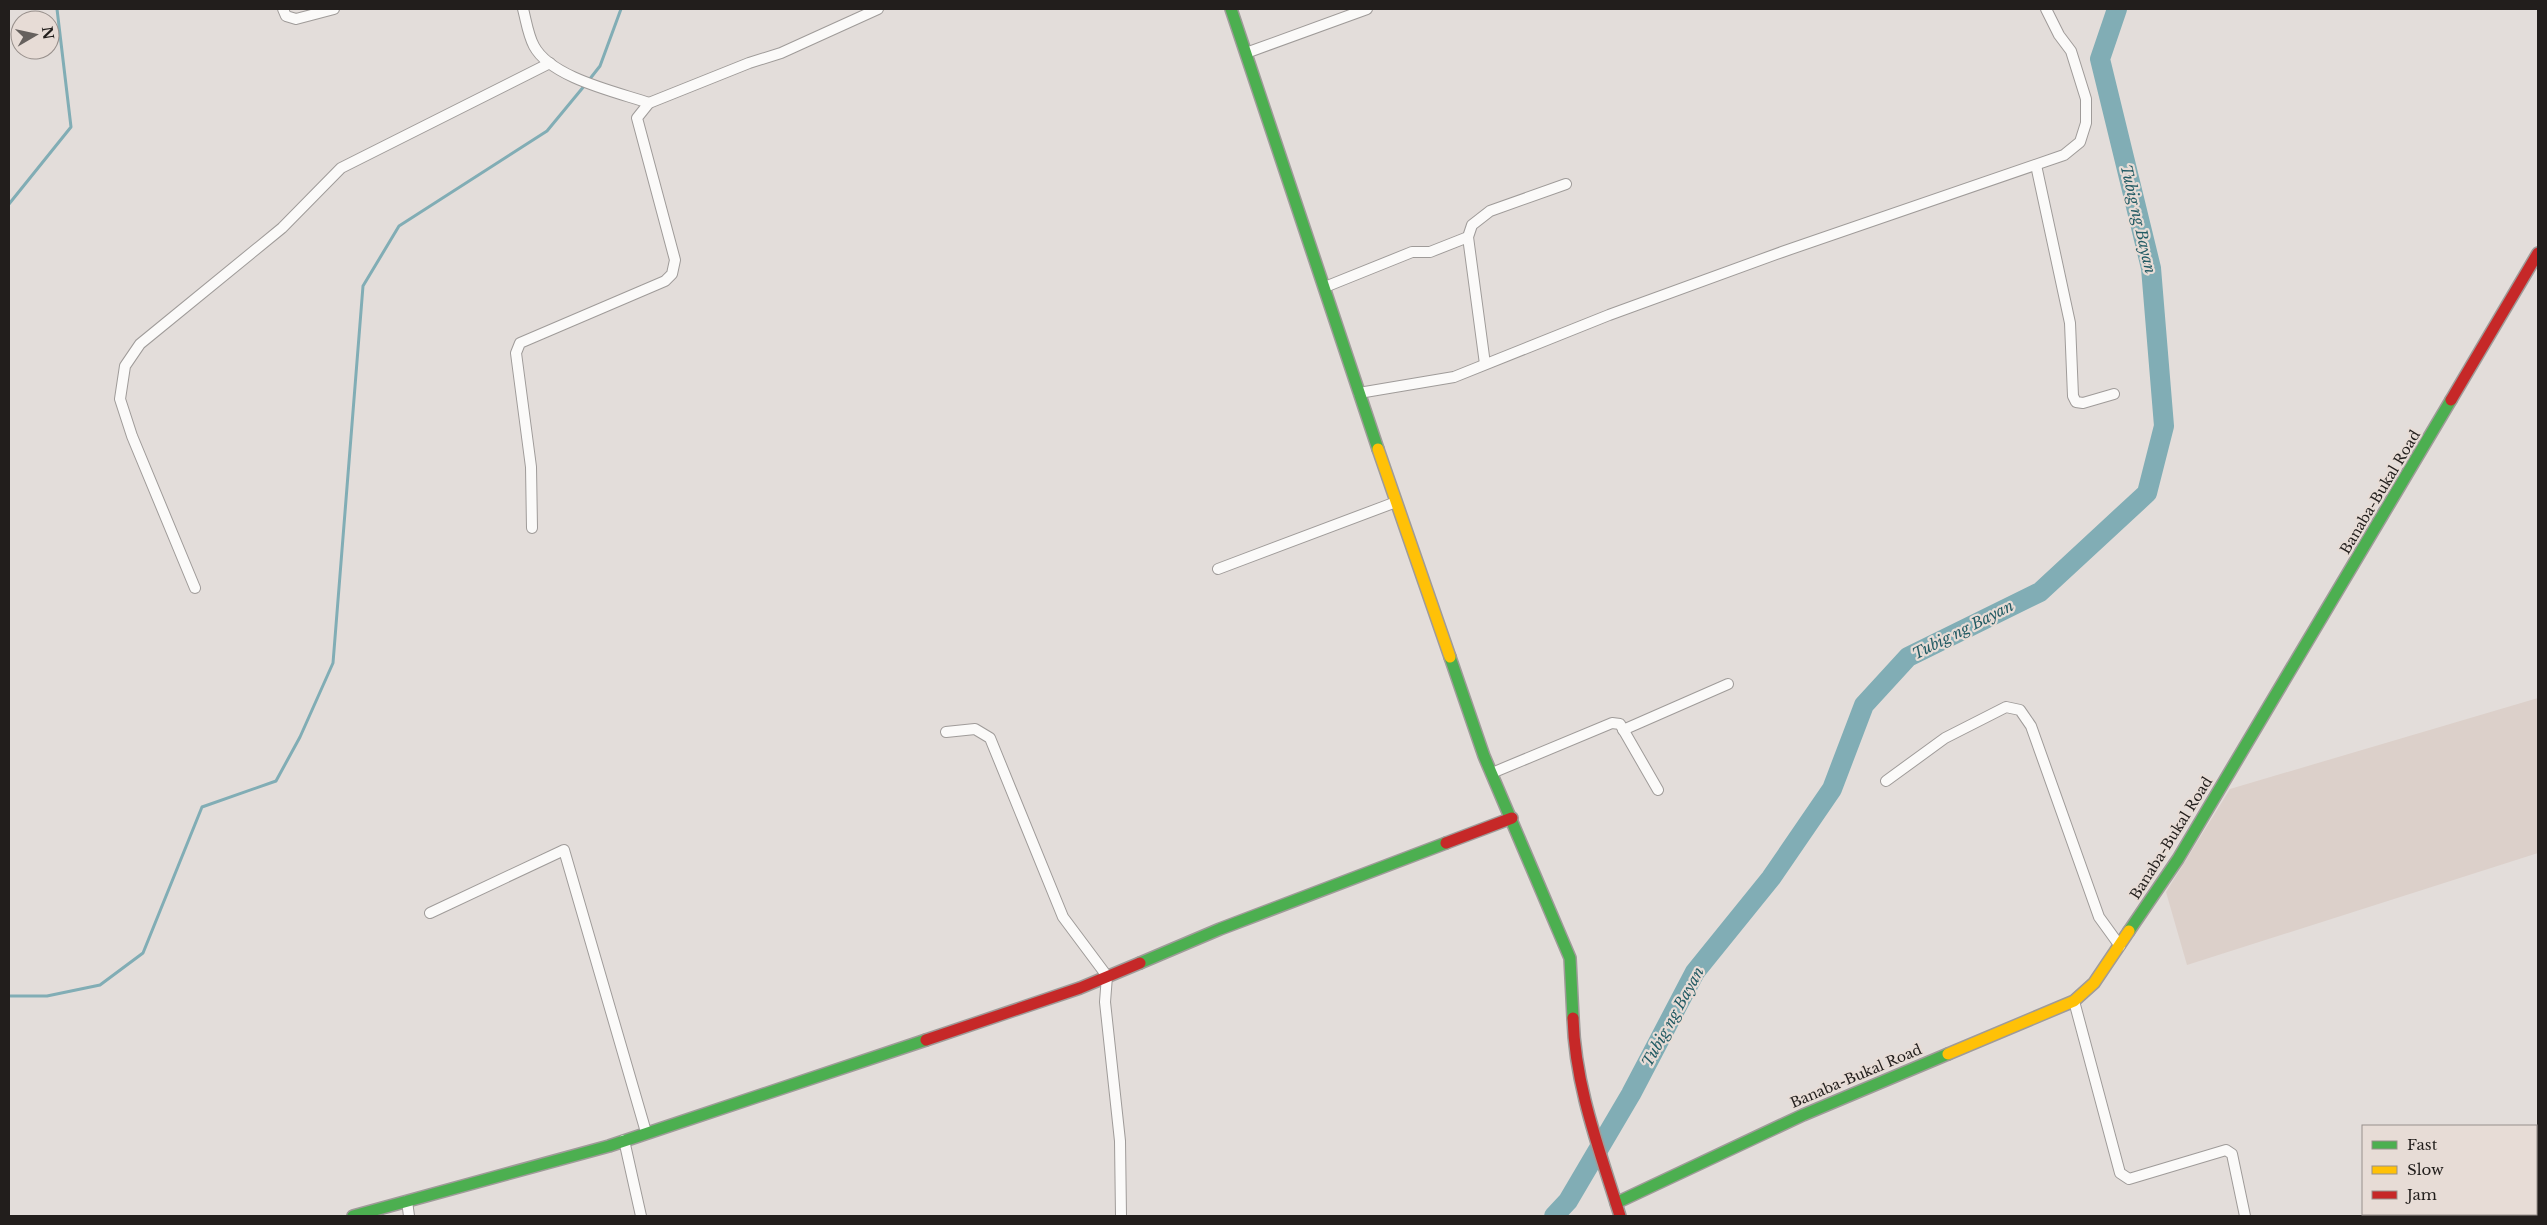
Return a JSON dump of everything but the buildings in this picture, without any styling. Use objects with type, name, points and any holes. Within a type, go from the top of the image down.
[{"type":"street","points":[[283,9],[286,16],[296,19],[334,9]]},
{"type":"street","points":[[523,9],[534,46],[550,63],[566,73],[593,84],[649,103]]},
{"type":"street","points":[[532,528],[530,467],[516,353],[520,343],[665,281],[672,274],[676,260],[637,118],[649,103],[749,63],[781,53],[878,9]]},
{"type":"street","points":[[1231,9],[1396,502],[1492,773],[1570,958],[1574,1052],[1586,1108],[1620,1216]]},
{"type":"street","points":[[1246,53],[1367,9]]},
{"type":"street","points":[[1359,393],[1454,377],[1609,315],[1782,252],[2064,155],[2080,142],[2086,123],[2086,99],[2071,51],[2059,35],[2046,9]]},
{"type":"street","points":[[195,588],[132,436],[120,399],[125,366],[140,344],[282,228],[341,168],[550,63]]},
{"type":"street","points":[[2036,165],[2070,322],[2073,396],[2076,402],[2083,403],[2114,394]]},
{"type":"street","points":[[1485,364],[1468,237],[1472,225],[1490,211],[1566,184]]},
{"type":"street","points":[[1325,287],[1412,252],[1430,252],[1468,237]]},
{"type":"street","name":"Banaba-Bukal Road","points":[[1616,1203],[1803,1115],[2074,1000],[2094,984],[2192,837],[2538,253]]},
{"type":"street","points":[[1218,568],[1396,502]]},
{"type":"street","points":[[1623,730],[1728,684]]},
{"type":"street","points":[[1886,781],[1945,738],[2006,707],[2020,710],[2031,726],[2100,917],[2120,946]]},
{"type":"street","points":[[1492,773],[1612,723],[1620,724],[1658,790]]},
{"type":"street","points":[[946,732],[975,729],[990,738],[1063,917],[1107,976],[1105,1002],[1120,1141],[1121,1216]]},
{"type":"street","points":[[353,1216],[624,1140],[704,1115],[782,1086],[986,1020],[1107,976],[1220,929],[1512,818]]},
{"type":"street","points":[[430,913],[564,850],[646,1132]]},
{"type":"street","points":[[2074,1000],[2120,1173],[2128,1179],[2226,1150],[2232,1154],[2245,1216]]},
{"type":"street","points":[[624,1140],[641,1216]]},
{"type":"street","points":[[407,1201],[409,1216]]},
{"type":"shaded area","points":[[2538,698],[2538,853],[2187,965],[2166,892],[2230,789]]},
{"type":"waterway","points":[[9,204],[71,127],[57,9]]},
{"type":"waterway","points":[[589,80],[600,66],[621,9]]},
{"type":"waterway","name":"Tubig ng Bayan","points":[[1554,1216],[1568,1201],[1631,1094],[1695,972],[1771,878],[1832,789],[1864,705],[1908,657],[2040,592],[2147,493],[2164,426],[2151,268],[2100,59],[2117,9]]},
{"type":"waterway","points":[[9,996],[47,996],[100,985],[143,953],[202,807],[276,781],[300,737],[333,663],[363,286],[399,226],[547,131],[585,85]]},
{"type":"traffic: fast","points":[[1231,9],[1378,449]]},
{"type":"traffic: fast","points":[[2129,931],[2178,859],[2451,400]]},
{"type":"traffic: fast","points":[[1450,657],[1484,756],[1570,958],[1573,1018]]},
{"type":"traffic: fast","points":[[1140,963],[1220,929],[1446,843]]},
{"type":"traffic: fast","points":[[353,1216],[609,1146],[926,1040]]},
{"type":"traffic: fast","points":[[1616,1203],[1803,1115],[1948,1054]]},
{"type":"traffic: slow","points":[[1378,449],[1450,657]]},
{"type":"traffic: slow","points":[[1948,1054],[2074,1001],[2094,983],[2129,931]]},
{"type":"traffic: jam","points":[[2451,400],[2538,253]]},
{"type":"traffic: jam","points":[[1446,843],[1512,818]]},
{"type":"traffic: jam","points":[[926,1040],[1080,988],[1140,963]]},
{"type":"traffic: jam","points":[[1573,1018],[1578,1069],[1583,1094],[1620,1216]]}]
